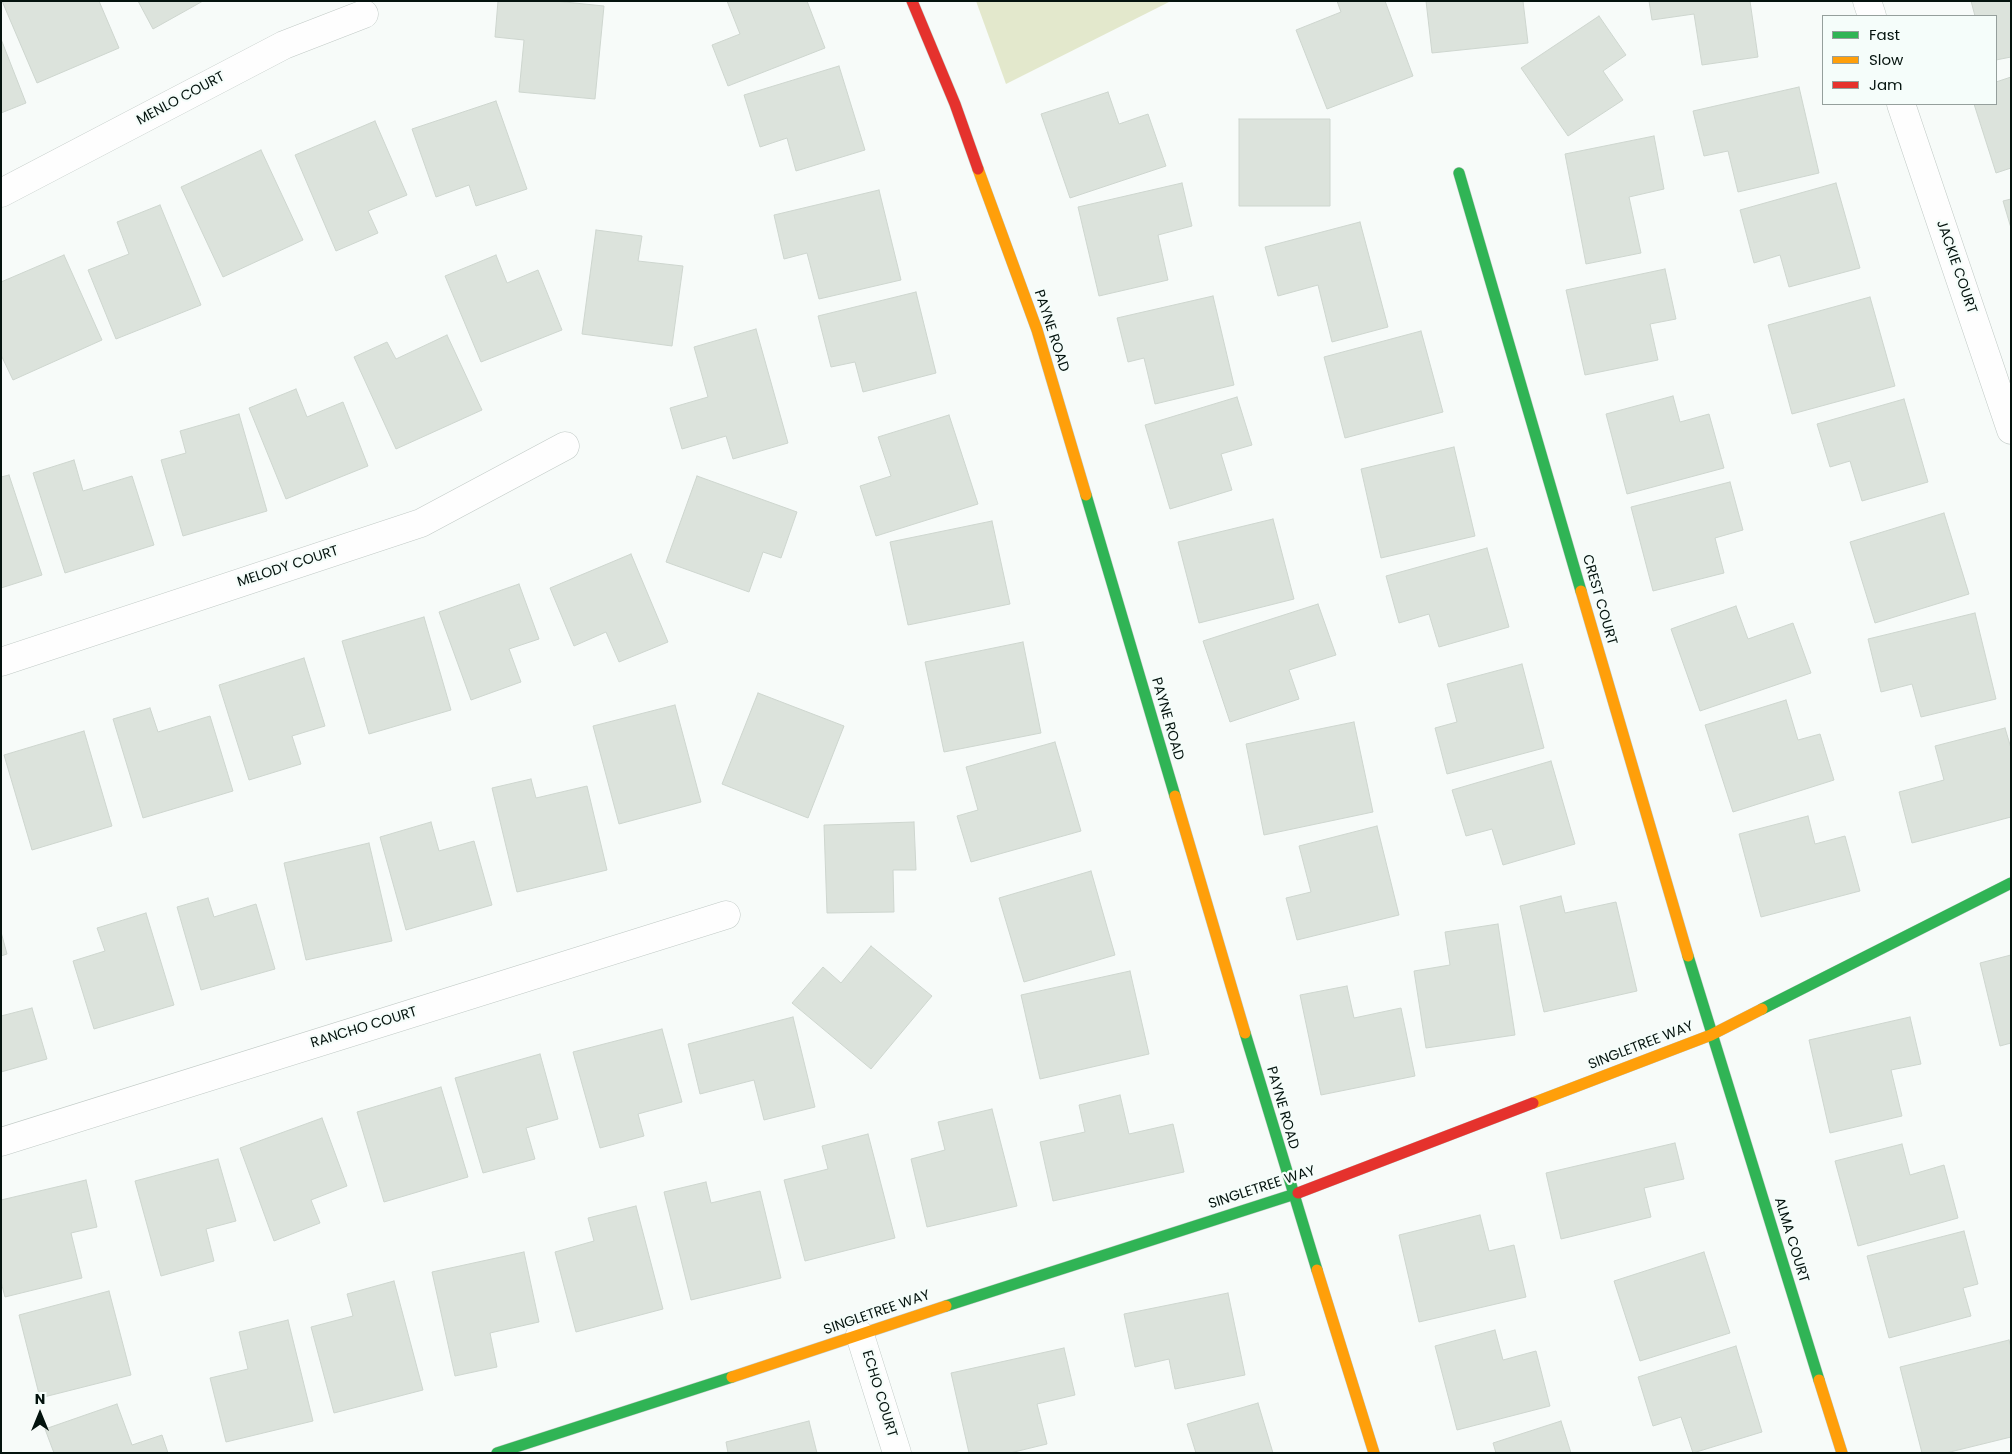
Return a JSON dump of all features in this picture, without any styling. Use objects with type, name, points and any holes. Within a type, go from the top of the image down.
[{"type":"street","name":"PAYNE ROAD","points":[[912,1],[955,104],[1036,330],[1292,1195],[1374,1453]]},
{"type":"street","points":[[1866,1],[1872,15]]},
{"type":"street","name":"MENLO COURT","points":[[1,193],[284,45],[364,14]]},
{"type":"street","name":"JACKIE COURT","points":[[1901,105],[2011,430]]},
{"type":"street","name":"CREST COURT","points":[[1459,173],[1711,1035]]},
{"type":"street","name":"MELODY COURT","points":[[1,662],[421,522],[564,446]]},
{"type":"street","name":"SINGLETREE WAY","points":[[497,1453],[860,1335],[1019,1281],[1292,1195],[1711,1035],[2011,883]]},
{"type":"street","name":"RANCHO COURT","points":[[1,1142],[726,914]]},
{"type":"street","name":"ALMA COURT","points":[[1711,1035],[1842,1453]]},
{"type":"street","name":"ECHO COURT","points":[[860,1335],[897,1453]]},
{"type":"green space","points":[[976,1],[1171,1],[1006,84]]},
{"type":"building","points":[[2,1],[99,1],[119,48],[37,83]]},
{"type":"building","points":[[138,1],[203,1],[153,29]]},
{"type":"building","points":[[498,1],[555,1],[604,6],[595,99],[519,92],[524,40],[495,37]]},
{"type":"building","points":[[727,1],[807,1],[825,48],[728,86],[712,45],[740,34]]},
{"type":"building","points":[[1337,1],[1385,1],[1413,76],[1327,109],[1296,30],[1341,12]]},
{"type":"building","points":[[1426,1],[1523,1],[1528,43],[1432,53]]},
{"type":"building","points":[[1649,1],[1750,1],[1758,57],[1702,65],[1694,14],[1652,20]]},
{"type":"building","points":[[1971,1],[2011,1],[2011,57],[1997,60],[1997,15],[1975,15]]},
{"type":"building","points":[[1599,16],[1626,55],[1603,71],[1623,100],[1568,136],[1521,68]]},
{"type":"building","points":[[1,39],[26,103],[1,113]]},
{"type":"building","points":[[839,66],[865,150],[796,171],[787,138],[760,147],[744,95]]},
{"type":"building","points":[[2011,77],[2011,168],[1996,173],[1974,105],[1997,105],[1997,82]]},
{"type":"building","points":[[1799,87],[1819,173],[1738,192],[1728,151],[1704,156],[1693,111]]},
{"type":"building","points":[[1108,92],[1119,124],[1148,114],[1166,166],[1070,198],[1041,114]]},
{"type":"building","points":[[496,101],[527,189],[476,206],[469,185],[436,197],[412,129]]},
{"type":"building","points":[[1239,119],[1330,119],[1330,206],[1239,206]]},
{"type":"building","points":[[375,121],[407,195],[368,211],[378,233],[336,251],[295,155]]},
{"type":"building","points":[[1654,136],[1664,189],[1629,197],[1641,253],[1586,264],[1565,154]]},
{"type":"building","points":[[261,150],[303,240],[223,277],[181,187]]},
{"type":"building","points":[[1182,183],[1192,226],[1158,235],[1168,280],[1099,296],[1078,207]]},
{"type":"building","points":[[1836,183],[1860,268],[1789,287],[1780,255],[1754,263],[1740,210]]},
{"type":"building","points":[[879,190],[901,280],[819,299],[807,253],[784,259],[774,215]]},
{"type":"building","points":[[2011,199],[2011,228],[2003,201]]},
{"type":"building","points":[[160,205],[201,305],[116,339],[88,270],[129,254],[117,222]]},
{"type":"building","points":[[1360,222],[1388,327],[1332,342],[1318,285],[1278,296],[1265,247]]},
{"type":"building","points":[[596,230],[642,236],[638,261],[683,266],[672,346],[582,334]]},
{"type":"building","points":[[64,255],[102,340],[13,380],[1,355],[1,282]]},
{"type":"building","points":[[496,255],[507,283],[538,270],[562,330],[481,362],[445,276]]},
{"type":"building","points":[[1665,269],[1676,319],[1650,324],[1658,360],[1585,375],[1566,290]]},
{"type":"building","points":[[916,292],[936,373],[863,392],[855,362],[831,367],[818,316]]},
{"type":"building","points":[[1213,296],[1234,385],[1155,404],[1144,358],[1128,362],[1117,318]]},
{"type":"building","points":[[1870,297],[1895,386],[1792,414],[1768,325]]},
{"type":"building","points":[[756,329],[788,443],[733,459],[726,436],[682,449],[670,408],[708,397],[694,347]]},
{"type":"building","points":[[1421,331],[1443,412],[1345,438],[1324,357]]},
{"type":"building","points":[[447,335],[482,410],[396,449],[354,357],[387,342],[396,359]]},
{"type":"building","points":[[296,389],[307,417],[343,402],[368,466],[286,499],[249,408]]},
{"type":"building","points":[[1673,396],[1680,422],[1709,414],[1724,468],[1627,494],[1606,414]]},
{"type":"building","points":[[1237,397],[1252,445],[1221,454],[1232,490],[1170,509],[1145,425]]},
{"type":"building","points":[[1904,399],[1928,482],[1862,501],[1850,461],[1830,467],[1817,424]]},
{"type":"building","points":[[239,414],[267,511],[183,536],[161,460],[186,453],[180,431]]},
{"type":"building","points":[[949,415],[978,504],[876,536],[860,486],[891,476],[878,437]]},
{"type":"building","points":[[1454,447],[1475,536],[1381,558],[1361,469]]},
{"type":"building","points":[[74,460],[83,491],[132,476],[154,545],[65,573],[33,473]]},
{"type":"building","points":[[9,475],[42,575],[1,588],[1,477]]},
{"type":"building","points":[[697,476],[797,512],[781,558],[763,552],[749,592],[666,562]]},
{"type":"building","points":[[1730,482],[1743,530],[1715,538],[1724,573],[1653,591],[1631,507]]},
{"type":"building","points":[[1944,513],[1969,594],[1875,623],[1850,542]]},
{"type":"building","points":[[1273,519],[1294,599],[1199,623],[1178,542]]},
{"type":"building","points":[[992,521],[1010,604],[908,625],[890,542]]},
{"type":"building","points":[[1487,548],[1509,627],[1439,647],[1429,614],[1399,623],[1386,576]]},
{"type":"building","points":[[631,554],[668,642],[619,662],[606,632],[574,646],[550,588]]},
{"type":"building","points":[[519,584],[539,639],[509,649],[521,682],[471,700],[439,612]]},
{"type":"building","points":[[1318,604],[1336,655],[1289,670],[1299,699],[1230,722],[1203,641]]},
{"type":"building","points":[[1736,606],[1748,639],[1793,623],[1811,673],[1700,711],[1671,629]]},
{"type":"building","points":[[1975,613],[1996,699],[1921,717],[1912,684],[1881,692],[1868,639]]},
{"type":"building","points":[[424,617],[451,710],[369,734],[342,641]]},
{"type":"building","points":[[1023,642],[1041,733],[944,752],[925,662]]},
{"type":"building","points":[[304,658],[325,726],[292,736],[301,764],[249,780],[219,685]]},
{"type":"building","points":[[1522,664],[1544,748],[1447,774],[1435,728],[1457,722],[1447,684]]},
{"type":"building","points":[[758,693],[844,726],[808,818],[722,784]]},
{"type":"building","points":[[1786,700],[1798,740],[1820,734],[1834,780],[1733,812],[1705,725]]},
{"type":"building","points":[[675,705],[701,802],[619,824],[593,726]]},
{"type":"building","points":[[150,708],[158,732],[210,716],[233,791],[143,818],[113,719]]},
{"type":"building","points":[[1354,722],[1373,812],[1264,835],[1246,744]]},
{"type":"building","points":[[2005,728],[2011,748],[2011,817],[1912,843],[1899,792],[1944,780],[1935,746]]},
{"type":"building","points":[[84,731],[112,826],[32,850],[4,755]]},
{"type":"building","points":[[1055,742],[1081,831],[971,862],[957,816],[978,810],[966,767]]},
{"type":"building","points":[[1551,761],[1575,844],[1503,865],[1492,829],[1466,836],[1452,790]]},
{"type":"building","points":[[531,779],[536,798],[587,786],[607,870],[517,892],[492,788]]},
{"type":"building","points":[[1808,816],[1815,844],[1845,836],[1860,891],[1761,917],[1739,834]]},
{"type":"building","points":[[431,822],[439,851],[474,841],[492,905],[406,930],[380,837]]},
{"type":"building","points":[[914,822],[916,870],[893,870],[894,912],[827,913],[824,825]]},
{"type":"building","points":[[1377,826],[1399,915],[1297,940],[1286,898],[1311,892],[1299,846]]},
{"type":"building","points":[[369,843],[392,941],[306,960],[284,863]]},
{"type":"building","points":[[1091,871],[1115,955],[1024,982],[999,898]]},
{"type":"building","points":[[1561,896],[1565,913],[1616,902],[1637,991],[1544,1012],[1520,906]]},
{"type":"building","points":[[208,898],[214,917],[256,904],[275,969],[201,990],[177,907]]},
{"type":"building","points":[[146,913],[174,1005],[94,1029],[73,961],[105,951],[97,928]]},
{"type":"building","points":[[1498,924],[1515,1035],[1426,1048],[1414,971],[1450,965],[1445,932]]},
{"type":"building","points":[[1,932],[7,954],[1,956]]},
{"type":"building","points":[[871,946],[932,996],[871,1069],[792,1003],[823,967],[841,983]]},
{"type":"building","points":[[2011,955],[2011,1043],[2000,1046],[1980,963]]},
{"type":"building","points":[[1130,971],[1149,1054],[1040,1079],[1021,995]]},
{"type":"building","points":[[1347,986],[1354,1018],[1401,1008],[1415,1076],[1321,1095],[1300,995]]},
{"type":"building","points":[[32,1008],[47,1059],[1,1072],[1,1016]]},
{"type":"building","points":[[793,1017],[815,1107],[764,1120],[754,1080],[700,1094],[688,1044]]},
{"type":"building","points":[[1910,1017],[1921,1064],[1891,1070],[1902,1116],[1830,1133],[1809,1040]]},
{"type":"building","points":[[662,1029],[682,1102],[638,1114],[644,1136],[600,1148],[573,1052]]},
{"type":"building","points":[[540,1054],[558,1119],[526,1128],[535,1159],[483,1173],[455,1078]]},
{"type":"building","points":[[441,1087],[468,1177],[384,1202],[357,1112]]},
{"type":"building","points":[[1120,1095],[1129,1134],[1173,1124],[1184,1172],[1053,1201],[1040,1142],[1085,1132],[1079,1105]]},
{"type":"building","points":[[992,1109],[1017,1206],[927,1227],[911,1159],[945,1150],[938,1122]]},
{"type":"building","points":[[322,1118],[347,1186],[311,1200],[320,1223],[274,1241],[240,1148]]},
{"type":"building","points":[[868,1134],[895,1238],[805,1261],[784,1180],[828,1169],[822,1146]]},
{"type":"building","points":[[1675,1143],[1684,1179],[1644,1188],[1651,1217],[1561,1239],[1546,1173]]},
{"type":"building","points":[[1902,1144],[1910,1175],[1944,1165],[1958,1218],[1858,1246],[1835,1161]]},
{"type":"building","points":[[218,1159],[236,1221],[206,1229],[214,1261],[161,1276],[135,1181]]},
{"type":"building","points":[[86,1180],[97,1227],[71,1233],[82,1278],[5,1297],[1,1282],[1,1200]]},
{"type":"building","points":[[706,1182],[711,1203],[760,1191],[781,1278],[691,1300],[664,1192]]},
{"type":"building","points":[[636,1206],[663,1309],[576,1332],[555,1252],[594,1241],[588,1218]]},
{"type":"building","points":[[1480,1215],[1489,1251],[1514,1245],[1526,1297],[1419,1322],[1399,1235]]},
{"type":"building","points":[[1964,1231],[1978,1284],[1963,1288],[1971,1316],[1889,1338],[1867,1256]]},
{"type":"building","points":[[524,1252],[539,1322],[490,1333],[497,1367],[455,1376],[432,1272]]},
{"type":"building","points":[[1704,1252],[1730,1333],[1640,1361],[1614,1281]]},
{"type":"building","points":[[394,1281],[423,1390],[334,1413],[311,1327],[353,1316],[347,1294]]},
{"type":"building","points":[[109,1291],[131,1375],[40,1398],[19,1315]]},
{"type":"building","points":[[1228,1293],[1245,1375],[1175,1389],[1169,1359],[1135,1367],[1124,1314]]},
{"type":"building","points":[[288,1320],[313,1421],[226,1442],[210,1378],[248,1369],[239,1332]]},
{"type":"building","points":[[1495,1330],[1503,1360],[1536,1351],[1550,1406],[1457,1430],[1435,1346]]},
{"type":"building","points":[[2009,1340],[2011,1347],[2011,1437],[1946,1453],[1922,1453],[1900,1367]]},
{"type":"building","points":[[1736,1346],[1762,1432],[1693,1453],[1681,1417],[1653,1426],[1638,1377]]},
{"type":"building","points":[[1064,1348],[1075,1395],[1037,1404],[1047,1444],[1010,1453],[969,1453],[951,1373]]},
{"type":"building","points":[[1258,1403],[1273,1453],[1196,1453],[1187,1424]]},
{"type":"building","points":[[117,1404],[132,1445],[162,1435],[168,1453],[54,1453],[45,1429]]},
{"type":"building","points":[[809,1421],[817,1453],[728,1453],[726,1442]]},
{"type":"building","points":[[1561,1421],[1571,1453],[1496,1453],[1493,1443]]},
{"type":"traffic: fast","points":[[1459,173],[1581,591]]},
{"type":"traffic: fast","points":[[1086,495],[1175,796]]},
{"type":"traffic: fast","points":[[1762,1009],[2011,883]]},
{"type":"traffic: fast","points":[[1688,956],[1819,1380]]},
{"type":"traffic: fast","points":[[1245,1033],[1317,1270]]},
{"type":"traffic: fast","points":[[946,1306],[1298,1193]]},
{"type":"traffic: fast","points":[[497,1453],[732,1377]]},
{"type":"traffic: slow","points":[[978,169],[1037,330],[1086,495]]},
{"type":"traffic: slow","points":[[1581,591],[1688,956]]},
{"type":"traffic: slow","points":[[1175,796],[1245,1033]]},
{"type":"traffic: slow","points":[[1533,1103],[1711,1035],[1762,1009]]},
{"type":"traffic: slow","points":[[1317,1270],[1374,1453]]},
{"type":"traffic: slow","points":[[732,1377],[946,1306]]},
{"type":"traffic: slow","points":[[1819,1380],[1842,1453]]},
{"type":"traffic: jam","points":[[912,1],[955,104],[978,169]]},
{"type":"traffic: jam","points":[[1298,1193],[1533,1103]]}]
